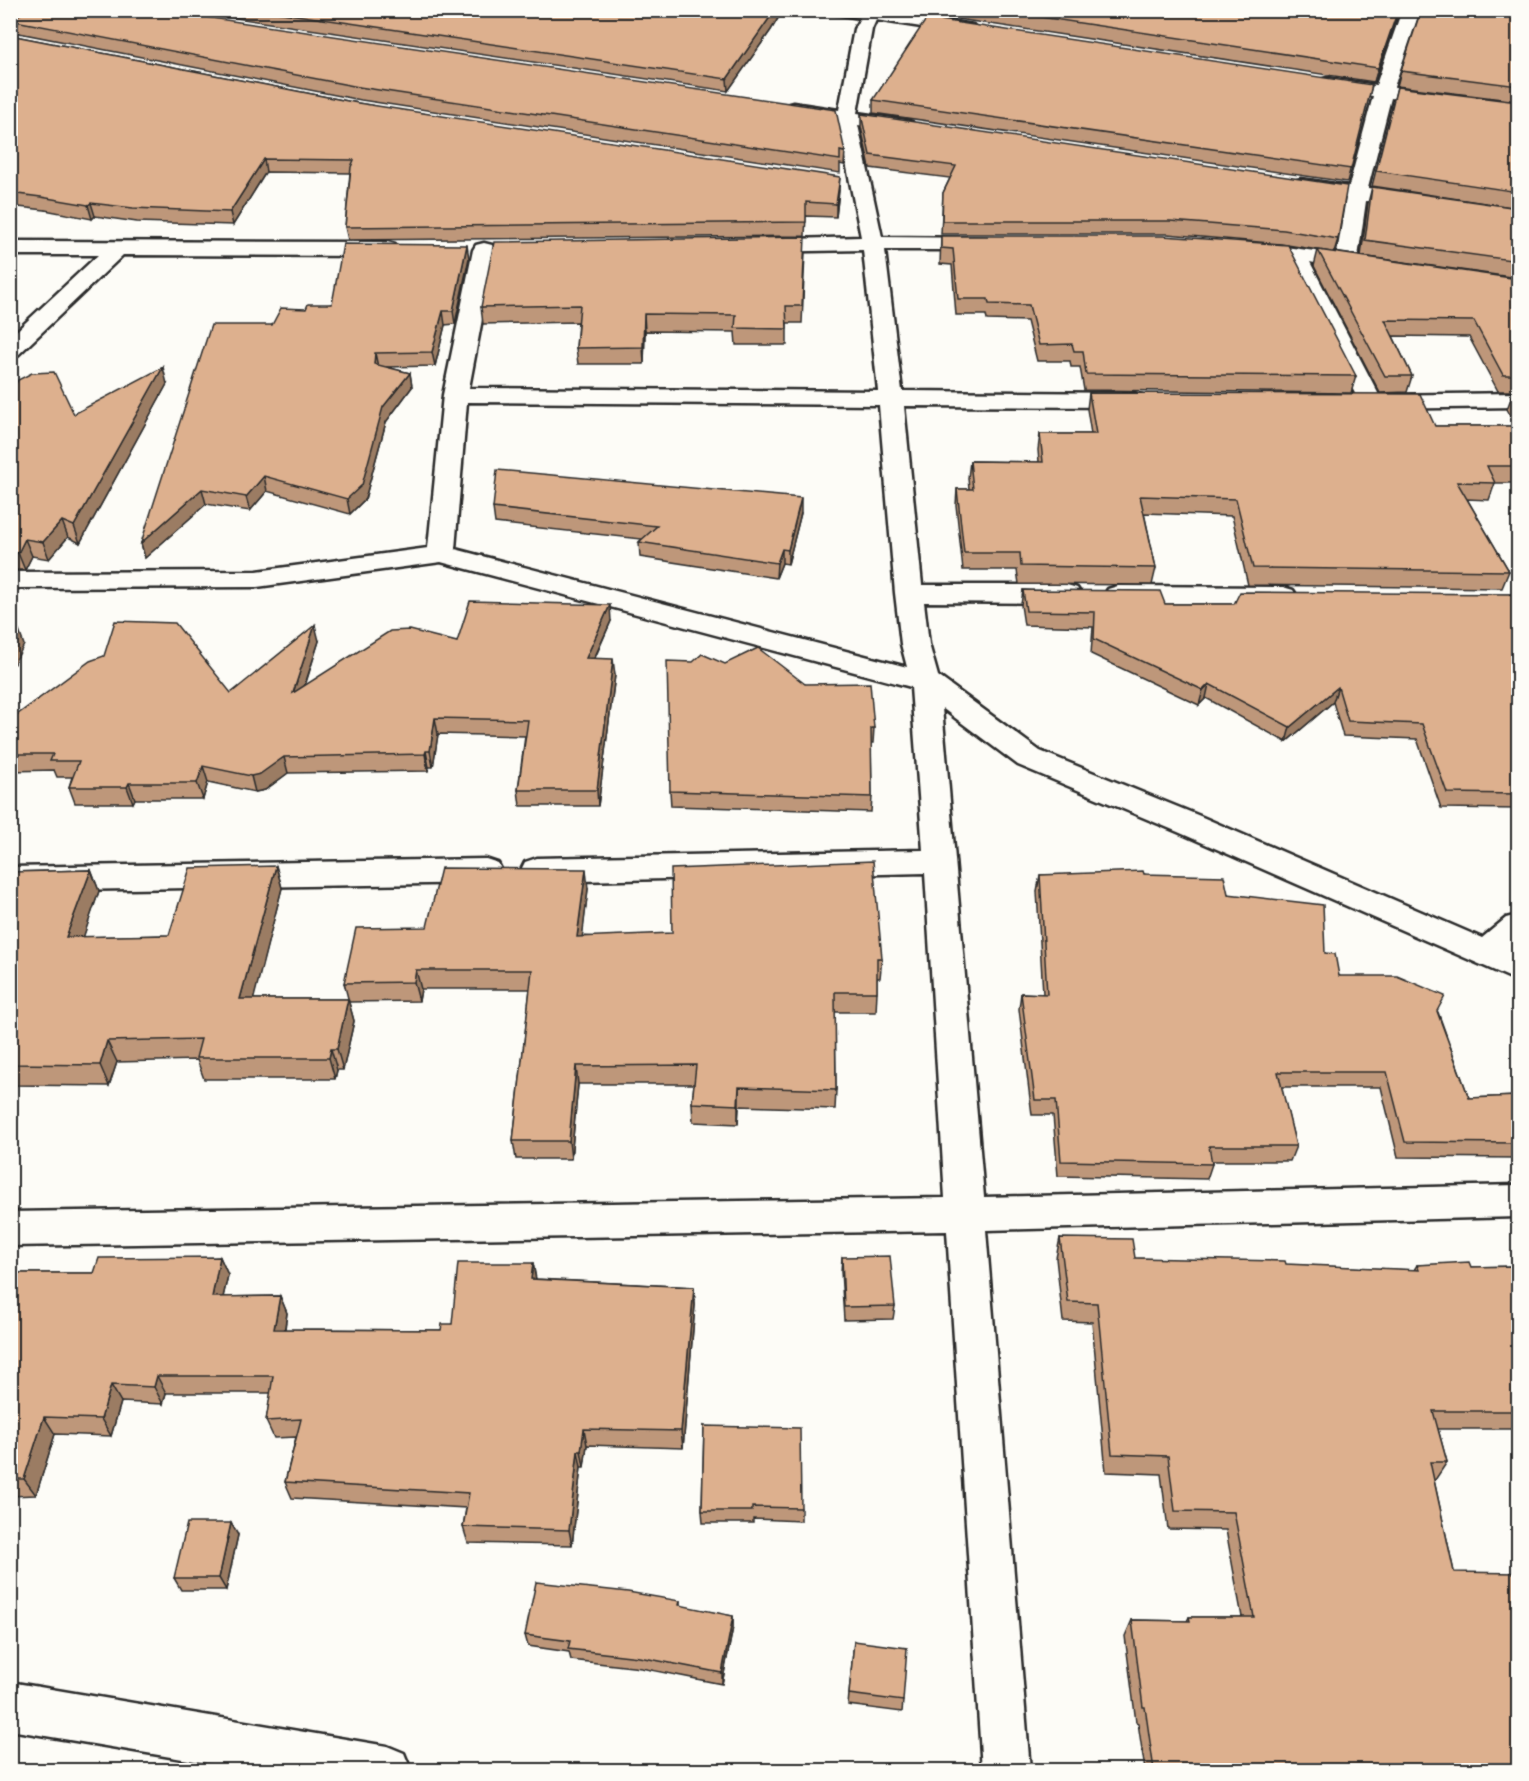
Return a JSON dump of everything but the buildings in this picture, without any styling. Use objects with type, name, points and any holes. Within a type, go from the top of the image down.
[{"type":"street","points":[[842,10],[987,32]]},
{"type":"street","points":[[1346,262],[1357,193],[1383,92],[1411,10]]},
{"type":"street","points":[[872,13],[863,29],[847,117],[848,183],[873,243],[915,644],[925,681],[1006,1770]]},
{"type":"street","points":[[1313,82],[1518,109]]},
{"type":"street","points":[[776,106],[918,128]]},
{"type":"street","points":[[1286,182],[1438,205]]},
{"type":"street","points":[[742,247],[873,243],[1009,244]]},
{"type":"street","points":[[10,248],[413,249]]},
{"type":"street","points":[[10,350],[118,248]]},
{"type":"street","points":[[1227,248],[1294,253],[1385,267]]},
{"type":"street","points":[[441,554],[455,396],[484,249]]},
{"type":"street","points":[[1294,253],[1359,402],[1518,400]]},
{"type":"street","points":[[455,396],[1155,400]]},
{"type":"street","points":[[10,580],[257,579],[441,554],[925,681],[1029,758],[1189,824],[1518,968]]},
{"type":"street","points":[[909,593],[1303,596]]},
{"type":"street","points":[[10,879],[940,861]]},
{"type":"street","points":[[1486,953],[1518,927]]},
{"type":"street","points":[[10,1229],[964,1214],[1515,1210]]},
{"type":"street","points":[[10,1706],[387,1770]]}]
